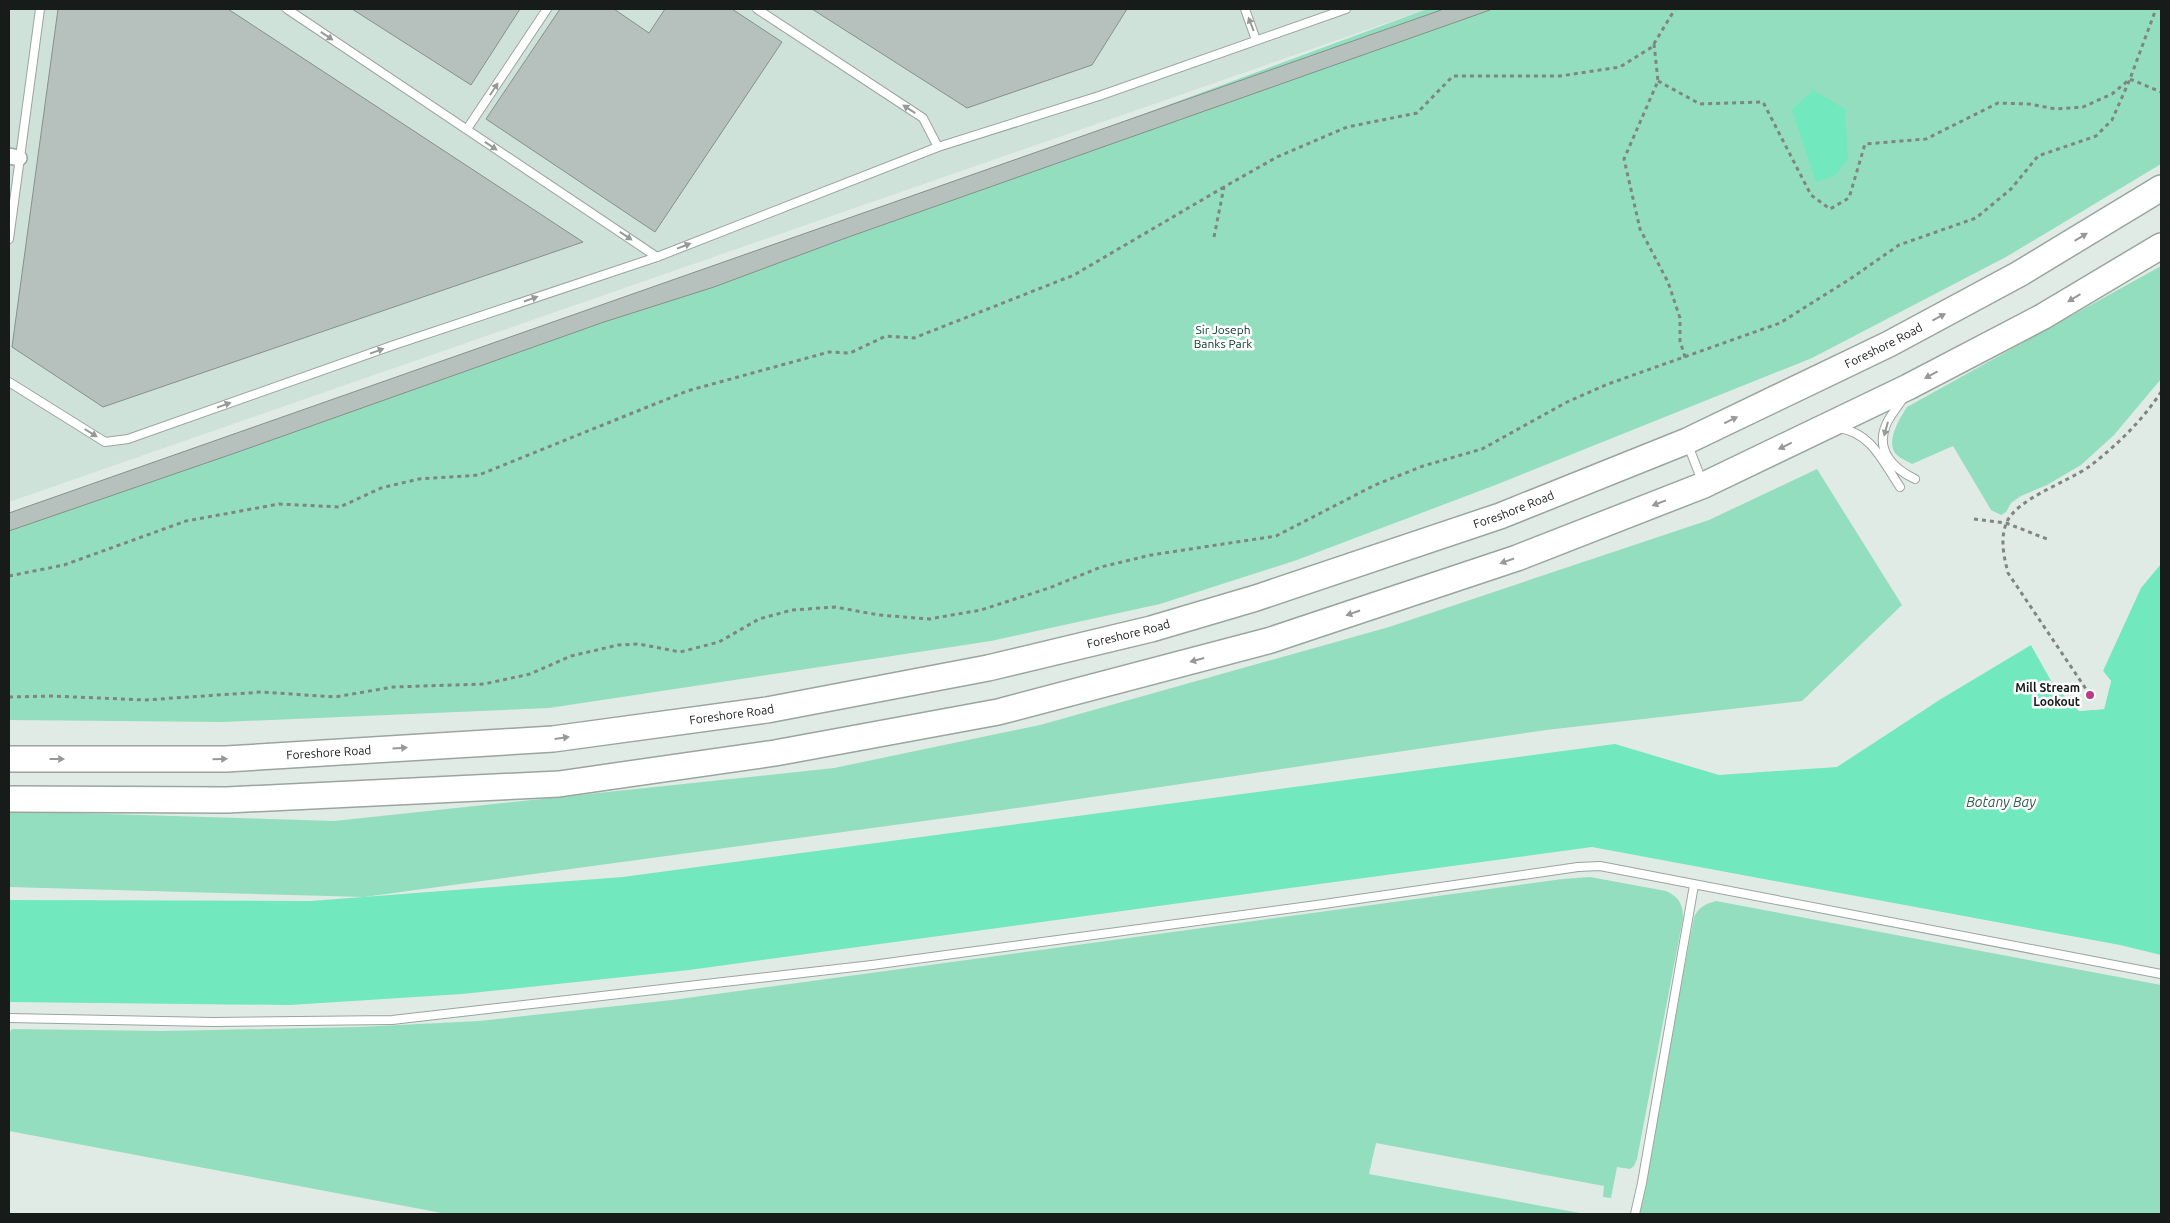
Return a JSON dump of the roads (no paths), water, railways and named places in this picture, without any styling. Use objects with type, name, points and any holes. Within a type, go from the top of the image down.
[{"type":"main road","name":"Foreshore Road","points":[[9,759],[226,759],[553,739],[767,710],[988,668],[1151,629],[1256,598],[1500,516],[1687,441],[1889,344],[2019,274],[2161,188]]},
{"type":"main road","points":[[9,799],[227,800],[559,784],[775,753],[998,712],[1271,640],[1517,558],[1704,485],[1908,387],[2042,317],[2161,246]]},
{"type":"lane","points":[[9,240],[14,157],[40,9]]},
{"type":"lane","points":[[287,9],[656,256]]},
{"type":"lane","points":[[467,129],[547,9]]},
{"type":"lane","points":[[757,9],[923,118],[938,147]]},
{"type":"lane","points":[[1245,9],[1256,40]]},
{"type":"lane","points":[[9,382],[105,442],[112,443],[128,439],[403,342],[656,256],[938,147],[1099,96],[1346,9]]},
{"type":"lane","points":[[1908,387],[1885,428],[1883,439],[1886,453],[1894,467],[1915,478]]},
{"type":"lane","points":[[1822,428],[1850,430],[1863,437],[1874,449],[1900,487]]},
{"type":"lane","points":[[1687,441],[1704,485]]},
{"type":"lane","points":[[9,1018],[213,1022],[392,1020],[882,964],[1324,904],[1578,867],[1600,866],[1694,886],[1856,914],[2161,974]]},
{"type":"lane","points":[[1635,1214],[1694,886]]},
{"type":"water","points":[[1813,90],[1845,109],[1848,160],[1834,176],[1816,182],[1792,110]]},
{"type":"water","name":"Botany Bay","points":[[2161,564],[2161,955],[2120,945],[1592,847],[689,970],[462,994],[290,1005],[9,1002],[9,900],[311,901],[623,877],[1615,744],[1719,775],[1837,767],[1941,699],[2031,645],[2053,684],[2079,711],[2104,709],[2111,681],[2103,671],[2141,588]]},
{"type":"place","name":"Mill Stream Lookout","points":[[2090,695]]},
{"type":"park label","name":"Sir Joseph Banks Park","points":[[1223,337]]}]
